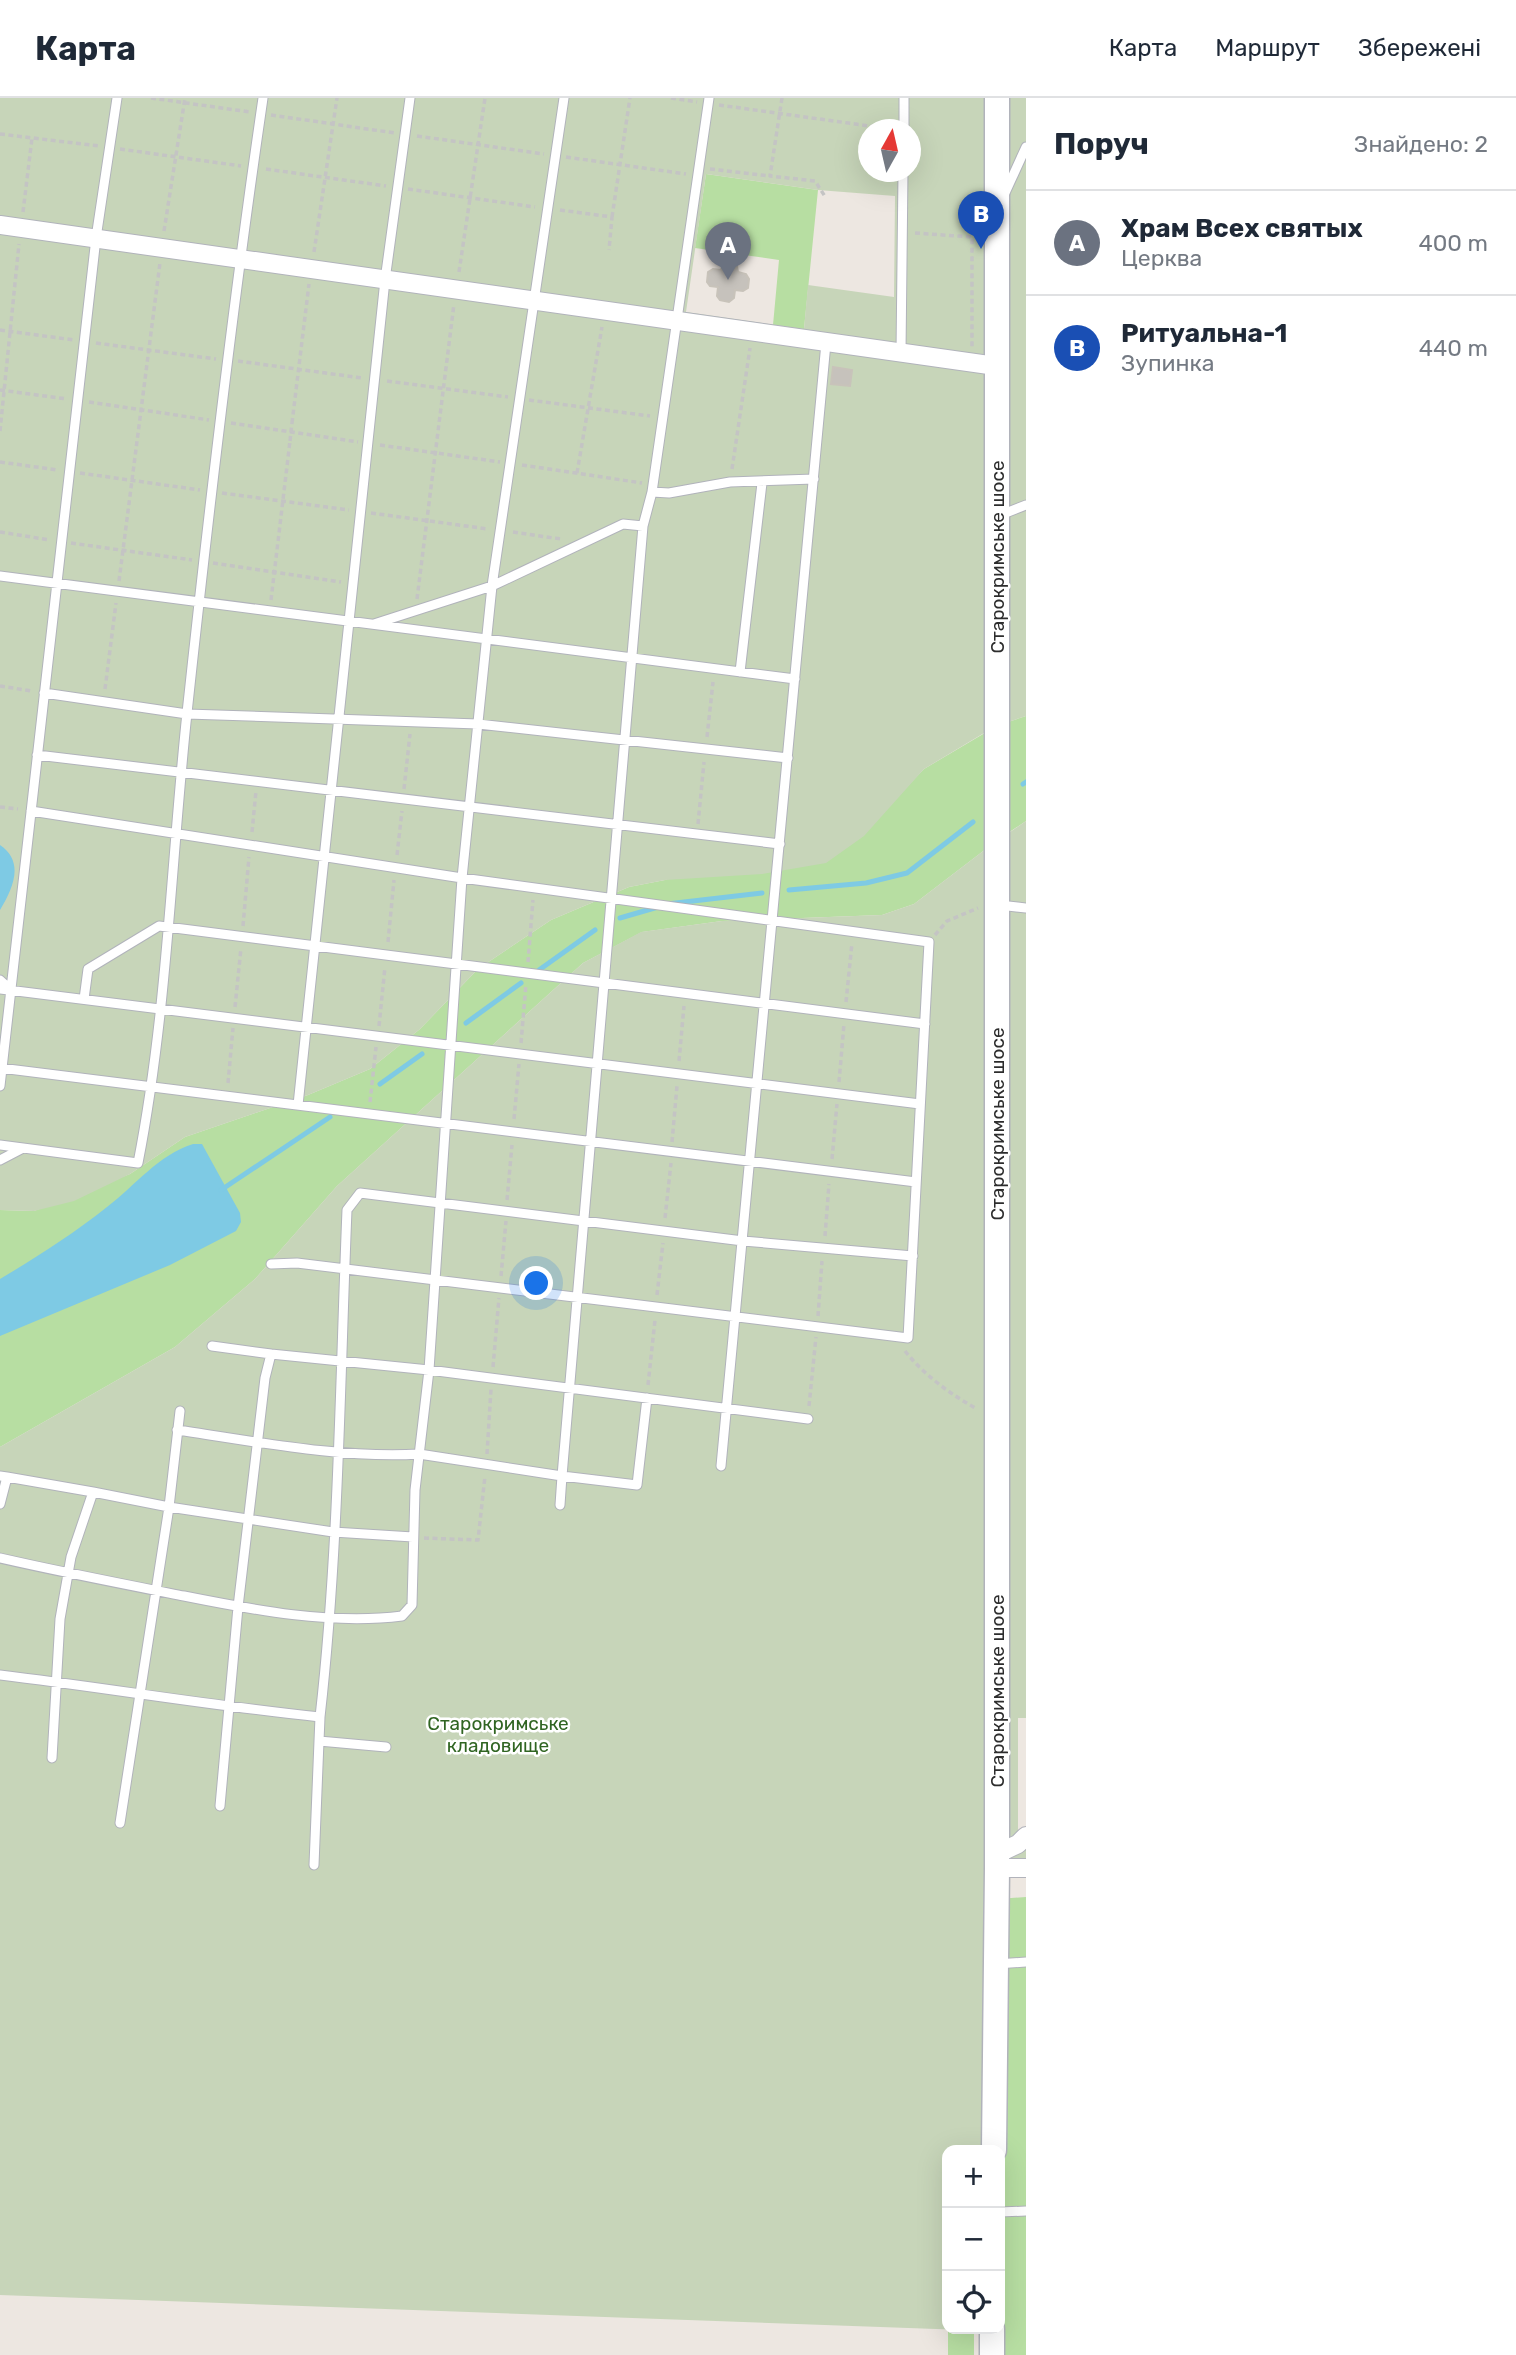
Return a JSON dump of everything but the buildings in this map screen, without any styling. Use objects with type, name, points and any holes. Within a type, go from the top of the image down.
[{"type":"street","name":"Старокримське шосе","points":[[994,2145],[997,1861],[996,517],[984,364],[996,211],[996,98]]},
{"type":"street","points":[[0,225],[984,364]]},
{"type":"street","points":[[997,1861],[1026,1836]]},
{"type":"street","points":[[997,1861],[1026,1868]]},
{"type":"street","points":[[992,2334],[992,2355]]},
{"type":"lane","points":[[0,1086],[96,238],[117,98]]},
{"type":"lane","points":[[0,1145],[138,1163],[153,1087],[187,714],[240,259],[263,98]]},
{"type":"lane","points":[[298,1105],[385,280],[410,98]]},
{"type":"lane","points":[[0,1558],[238,1607],[329,1616],[391,1617],[402,1616],[409,1611],[415,1568],[413,1537],[429,1370],[462,878],[486,640],[564,98]]},
{"type":"lane","points":[[904,98],[904,119]]},
{"type":"lane","points":[[561,1504],[615,825],[633,659],[643,526],[663,417],[708,101]]},
{"type":"lane","points":[[996,211],[1026,147]]},
{"type":"lane","points":[[901,354],[903,182]]},
{"type":"lane","points":[[721,1466],[826,343]]},
{"type":"lane","points":[[652,488],[669,493],[730,482],[762,483],[814,479]]},
{"type":"lane","points":[[740,672],[762,483]]},
{"type":"lane","points":[[996,517],[1026,505]]},
{"type":"lane","points":[[369,625],[492,586],[623,524],[643,526]]},
{"type":"lane","points":[[0,576],[795,679]]},
{"type":"lane","points":[[44,693],[187,714],[478,723],[788,758]]},
{"type":"lane","points":[[37,755],[780,844]]},
{"type":"lane","points":[[31,811],[462,878],[929,942],[908,1338],[345,1269],[271,1264]]},
{"type":"lane","points":[[997,905],[1026,908]]},
{"type":"lane","points":[[85,999],[88,969],[159,926],[925,1024]]},
{"type":"lane","points":[[0,980],[11,990]]},
{"type":"lane","points":[[0,989],[920,1104]]},
{"type":"lane","points":[[1,1068],[916,1182]]},
{"type":"lane","points":[[0,1160],[23,1148]]},
{"type":"lane","points":[[314,1865],[320,1717],[329,1616],[343,1364],[347,1210],[360,1193],[743,1241],[912,1256]]},
{"type":"lane","points":[[212,1346],[343,1364],[429,1370],[808,1419]]},
{"type":"lane","points":[[220,1806],[238,1607],[265,1378],[271,1354]]},
{"type":"lane","points":[[177,1430],[396,1456],[419,1454],[637,1485],[647,1398]]},
{"type":"lane","points":[[120,1823],[153,1591],[169,1507],[180,1411]]},
{"type":"lane","points":[[0,1504],[4,1476],[250,1520],[333,1532],[413,1537]]},
{"type":"lane","points":[[52,1759],[60,1619],[68,1573],[93,1492]]},
{"type":"lane","points":[[0,1675],[320,1717]]},
{"type":"lane","points":[[319,1741],[386,1747]]},
{"type":"lane","points":[[996,1964],[1026,1962]]},
{"type":"lane","points":[[1005,2212],[1026,2211]]},
{"type":"path","points":[[151,98],[184,100],[260,114],[620,165],[815,181],[826,198]]},
{"type":"path","points":[[269,612],[311,269],[337,98]]},
{"type":"path","points":[[415,611],[456,290],[485,98]]},
{"type":"path","points":[[609,250],[630,98]]},
{"type":"path","points":[[671,98],[708,101],[858,124]]},
{"type":"path","points":[[770,176],[782,98]]},
{"type":"path","points":[[104,702],[162,248],[184,100]]},
{"type":"path","points":[[0,134],[612,217]]},
{"type":"path","points":[[0,431],[2,390],[32,138]]},
{"type":"path","points":[[902,232],[972,237],[984,364]]},
{"type":"path","points":[[577,473],[586,407],[605,311]]},
{"type":"path","points":[[0,330],[663,417]]},
{"type":"path","points":[[730,482],[752,332]]},
{"type":"path","points":[[2,390],[577,473],[652,488]]},
{"type":"path","points":[[0,462],[584,542]]},
{"type":"path","points":[[0,532],[353,583]]},
{"type":"path","points":[[0,687],[44,693]]},
{"type":"path","points":[[369,1114],[411,722]]},
{"type":"path","points":[[0,807],[31,811]]},
{"type":"path","points":[[413,1537],[478,1540],[534,888]]},
{"type":"path","points":[[929,942],[947,921],[970,909],[997,905]]},
{"type":"path","points":[[647,1398],[685,994]]},
{"type":"path","points":[[892,1336],[917,1365],[957,1398],[997,1420]]},
{"type":"green space","name":"Старокримське кладовище","points":[[0,98],[1026,98],[1026,716],[999,725],[1000,839],[1026,821],[1026,1718],[1018,1718],[1018,1844],[1026,1844],[1026,1868],[998,1868],[994,2145],[942,2145],[942,2329],[0,2295],[0,1447],[175,1347],[255,1279],[337,1186],[583,963],[641,932],[722,921],[882,915],[914,904],[995,842],[994,727],[924,769],[864,836],[826,863],[762,874],[665,880],[629,887],[551,920],[478,969],[420,1029],[370,1069],[308,1095],[185,1137],[130,1174],[74,1201],[34,1211],[0,1210]],"holes":[[[706,174],[818,190],[895,196],[894,297],[808,285],[804,329],[686,312]]]},
{"type":"green space","points":[[706,174],[818,190],[804,329],[773,325],[779,260],[695,248]]},
{"type":"green space","points":[[1026,716],[1026,821],[999,839],[999,725]]},
{"type":"green space","points":[[995,727],[995,842],[914,904],[882,915],[722,921],[642,932],[583,963],[337,1186],[255,1279],[175,1347],[0,1447],[0,1210],[34,1211],[130,1174],[185,1137],[308,1095],[370,1069],[420,1029],[478,969],[551,920],[629,887],[665,880],[894,800],[924,769]]},
{"type":"green space","points":[[1026,1897],[1026,2355],[992,2355],[998,2334],[1005,2334],[1005,2145],[999,2145],[997,1899]]},
{"type":"green space","points":[[948,2334],[974,2334],[974,2355],[948,2355]]},
{"type":"water","points":[[0,845],[12,859],[14,876],[0,910]]},
{"type":"water","points":[[193,1144],[202,1144],[240,1213],[241,1222],[236,1231],[170,1265],[0,1336],[0,1279],[81,1227],[169,1155]]},
{"type":"waterway","points":[[789,890],[866,883],[907,873],[973,822]]},
{"type":"waterway","points":[[667,904],[762,893]]},
{"type":"waterway","points":[[620,918],[658,907]]},
{"type":"waterway","points":[[539,970],[595,930]]},
{"type":"waterway","points":[[466,1023],[521,983]]},
{"type":"waterway","points":[[380,1084],[422,1054]]},
{"type":"waterway","points":[[221,1190],[330,1117]]},
{"type":"place","name":"Ритуальна-1","points":[[981,249]]},
{"type":"place","name":"Храм Всех святых","points":[[728,280]]}]
